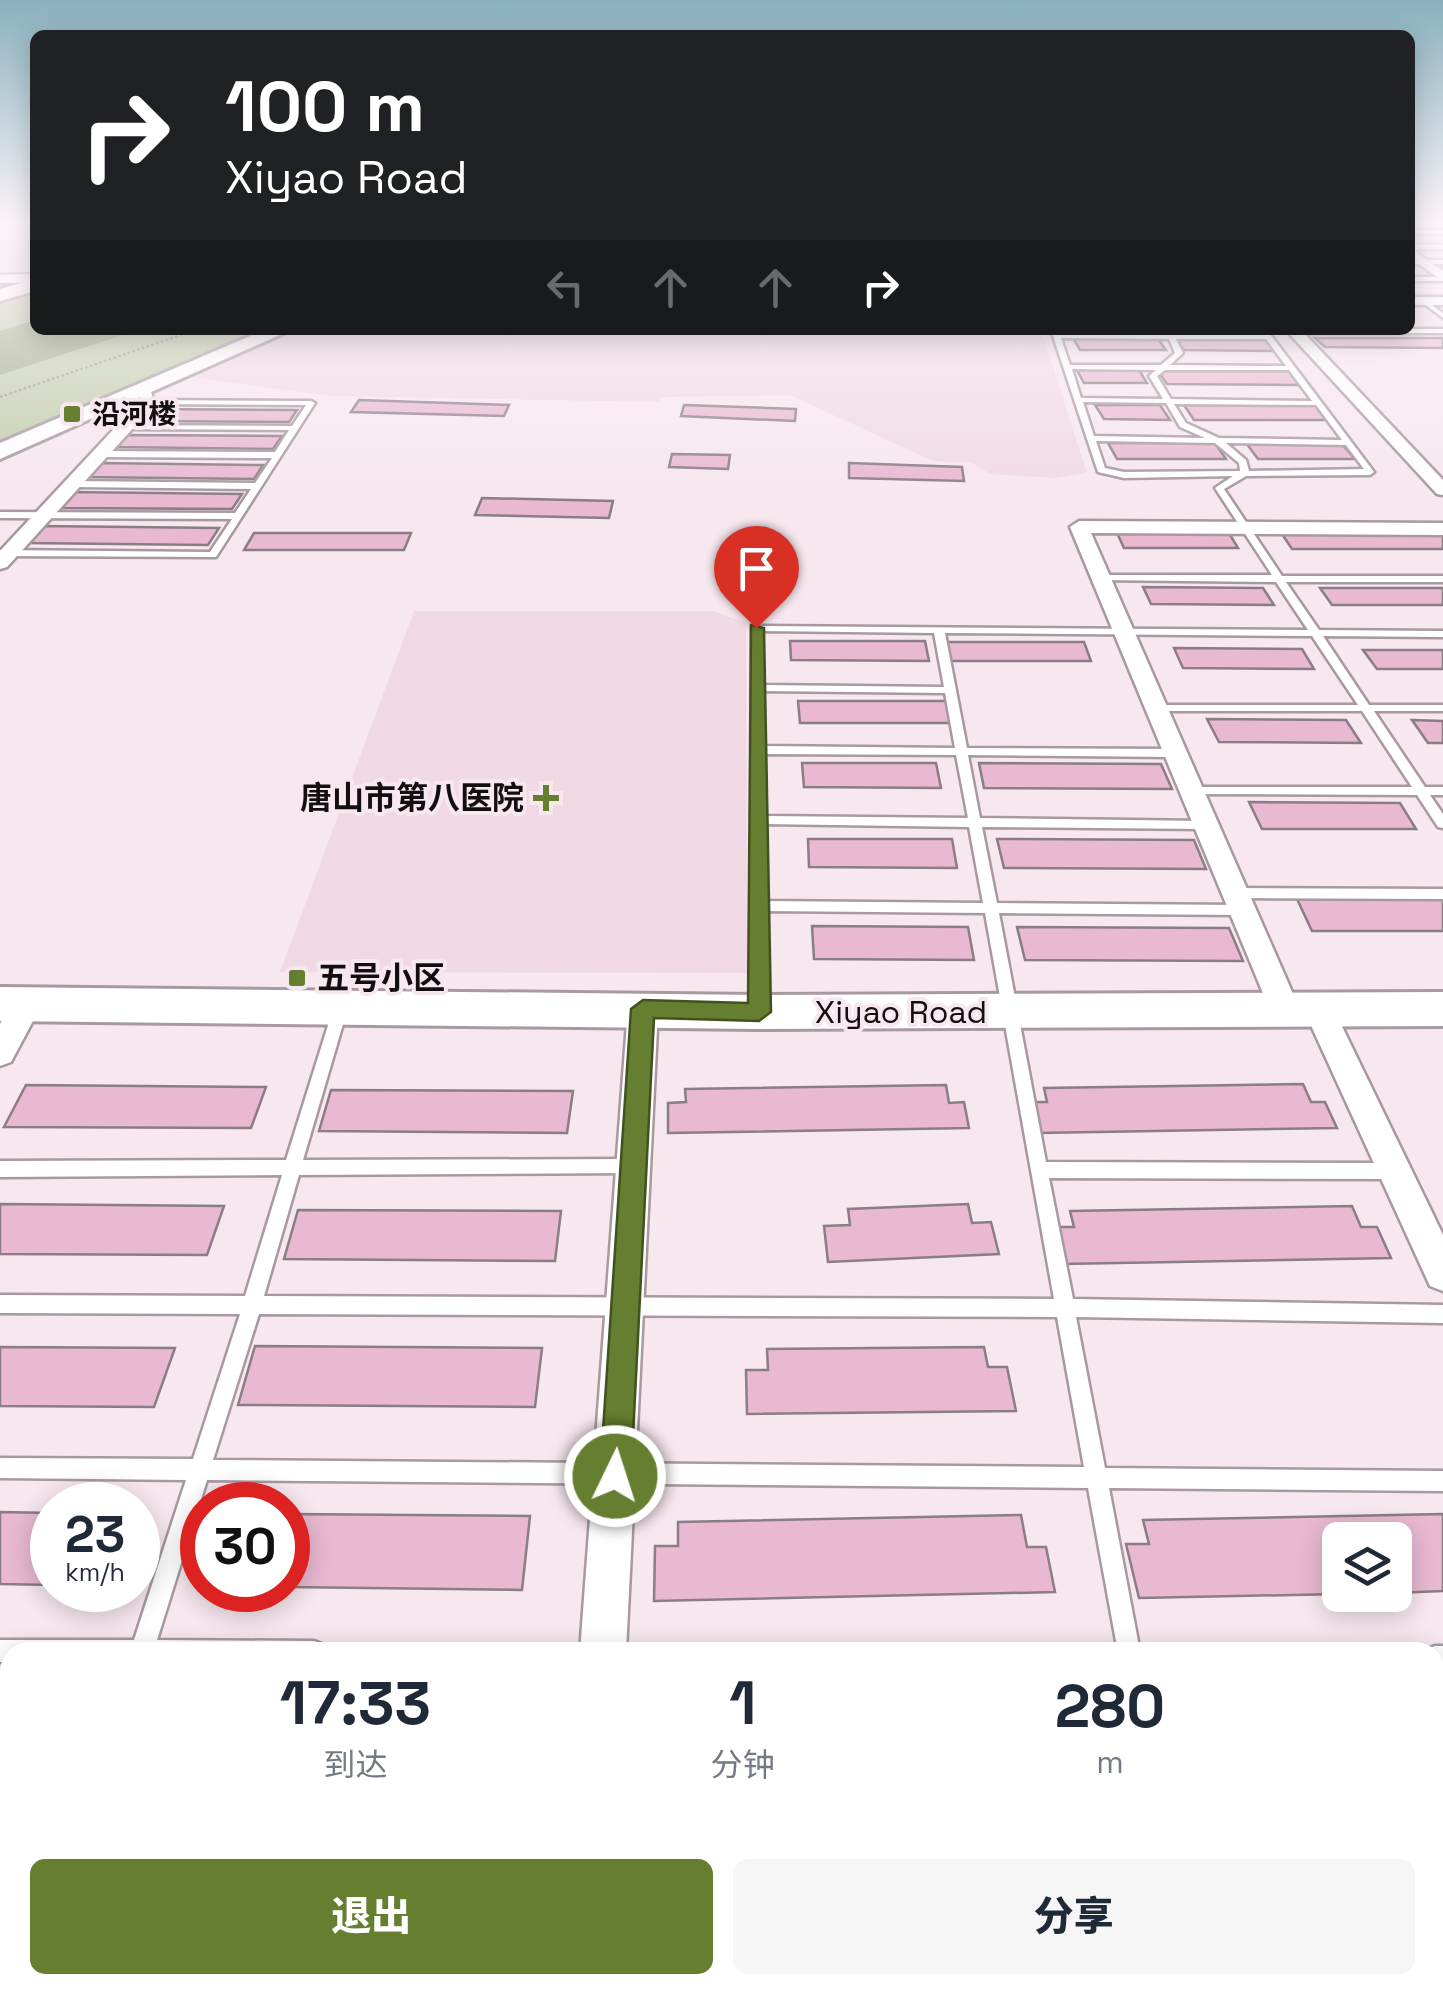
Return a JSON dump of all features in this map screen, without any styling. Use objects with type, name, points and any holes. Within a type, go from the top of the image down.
[{"type":"street","points":[[0,452],[147,396],[272,335]]},
{"type":"street","points":[[1299,335],[1443,490]]},
{"type":"street","points":[[3,556],[126,426],[147,396]]},
{"type":"street","points":[[1443,529],[1078,527],[1238,902],[1395,1171],[1443,1274]]},
{"type":"street","points":[[0,1053],[14,1004]]},
{"type":"street","name":"Xiyao Road","points":[[14,1004],[759,1012],[1443,1009]]},
{"type":"street","points":[[604,1642],[643,1009]]},
{"type":"lane","points":[[1415,331],[1443,331]]},
{"type":"lane","points":[[1057,335],[1101,470],[1124,475],[1370,472],[1267,335]]},
{"type":"lane","points":[[1171,335],[1178,354],[1153,376],[1166,401],[1183,425],[1217,440],[1243,462],[1245,473]]},
{"type":"lane","points":[[1067,367],[1292,368]]},
{"type":"lane","points":[[3,556],[213,555],[311,403],[147,396]]},
{"type":"lane","points":[[1078,400],[1318,403]]},
{"type":"lane","points":[[126,426],[295,428]]},
{"type":"lane","points":[[1090,438],[1348,443]]},
{"type":"lane","points":[[100,454],[278,455]]},
{"type":"lane","points":[[1245,473],[1219,488],[1443,824]]},
{"type":"lane","points":[[72,484],[258,486]]},
{"type":"lane","points":[[0,515],[238,516]]},
{"type":"lane","points":[[1100,578],[1443,579]]},
{"type":"lane","points":[[759,1012],[756,628],[1443,634]]},
{"type":"lane","points":[[939,630],[1127,1642]]},
{"type":"lane","points":[[757,688],[950,690]]},
{"type":"lane","points":[[1156,708],[1443,708]]},
{"type":"lane","points":[[757,750],[1175,753]]},
{"type":"lane","points":[[1191,791],[1443,791]]},
{"type":"lane","points":[[758,820],[1206,825]]},
{"type":"lane","points":[[758,906],[991,909],[1443,894]]},
{"type":"lane","points":[[145,1642],[252,1305],[340,1007]]},
{"type":"lane","points":[[0,1170],[634,1166]]},
{"type":"lane","points":[[1040,1170],[1395,1171]]},
{"type":"lane","points":[[0,1304],[1065,1308],[1443,1314]]},
{"type":"lane","points":[[0,1468],[1443,1480]]},
{"type":"path","points":[[0,397],[181,335]]},
{"type":"shaded area","points":[[0,316],[30,316],[30,335],[249,335],[0,442]]},
{"type":"shaded area","points":[[30,322],[30,335],[123,335],[0,375],[0,331]]},
{"type":"shaded area","points":[[284,335],[1043,335],[1087,473],[1054,478],[990,474],[972,463],[933,461],[790,395],[661,397],[658,402],[331,396],[188,377]]},
{"type":"shaded area","name":"唐山市第八医院","points":[[414,611],[714,611],[746,623],[747,973],[280,972]]},
{"type":"building","points":[[1073,338],[1158,339],[1166,350],[1080,350]]},
{"type":"building","points":[[1315,338],[1443,338],[1443,348],[1325,347]]},
{"type":"building","points":[[1176,339],[1266,339],[1276,351],[1184,350]]},
{"type":"building","points":[[1077,370],[1139,370],[1147,383],[1084,383]]},
{"type":"building","points":[[1158,371],[1290,371],[1302,385],[1167,384]]},
{"type":"building","points":[[359,400],[509,405],[504,416],[351,412]]},
{"type":"building","points":[[684,405],[796,409],[795,421],[681,416]]},
{"type":"building","points":[[1095,405],[1160,405],[1170,420],[1104,419]]},
{"type":"building","points":[[1184,405],[1316,405],[1329,420],[1194,420]]},
{"type":"building","points":[[145,409],[297,410],[289,422],[134,421]]},
{"type":"building","points":[[124,435],[282,436],[273,449],[112,447]]},
{"type":"building","points":[[1108,443],[1215,443],[1226,459],[1117,459]]},
{"type":"building","points":[[1246,443],[1341,443],[1355,459],[1258,459]]},
{"type":"building","points":[[672,454],[730,455],[728,469],[669,467]]},
{"type":"building","points":[[99,463],[263,465],[254,479],[86,477]]},
{"type":"building","points":[[849,463],[962,467],[964,481],[849,478]]},
{"type":"building","points":[[71,492],[242,494],[232,509],[57,508]]},
{"type":"building","points":[[482,498],[613,501],[609,518],[475,515]]},
{"type":"building","points":[[41,526],[219,528],[208,545],[26,543]]},
{"type":"building","points":[[254,533],[411,533],[404,550],[244,550]]},
{"type":"building","points":[[1117,533],[1229,533],[1238,548],[1124,548]]},
{"type":"building","points":[[1282,534],[1443,534],[1443,549],[1292,549]]},
{"type":"building","points":[[1143,587],[1263,588],[1274,605],[1151,604]]},
{"type":"building","points":[[1320,588],[1443,588],[1443,605],[1332,605]]},
{"type":"building","points":[[790,641],[925,641],[929,661],[791,660]]},
{"type":"building","points":[[943,642],[1084,642],[1091,661],[948,661]]},
{"type":"building","points":[[1174,648],[1302,649],[1314,669],[1183,668]]},
{"type":"building","points":[[1363,650],[1443,650],[1443,669],[1377,669]]},
{"type":"building","points":[[798,701],[948,701],[953,723],[800,723]]},
{"type":"building","points":[[1207,719],[1346,720],[1361,743],[1219,742]]},
{"type":"building","points":[[1412,720],[1443,721],[1443,743],[1428,743]]},
{"type":"building","points":[[802,763],[936,763],[941,788],[804,787]]},
{"type":"building","points":[[979,763],[1161,764],[1172,789],[984,788]]},
{"type":"building","points":[[1249,802],[1400,803],[1416,829],[1262,829]]},
{"type":"building","points":[[808,839],[952,839],[957,868],[809,867]]},
{"type":"building","points":[[997,839],[1194,840],[1206,869],[1004,868]]},
{"type":"building","points":[[1297,899],[1443,899],[1443,931],[1312,931]]},
{"type":"building","points":[[812,926],[968,927],[974,960],[814,959]]},
{"type":"building","points":[[1017,927],[1229,928],[1243,961],[1025,960]]},
{"type":"building","points":[[1303,1084],[1311,1102],[1325,1102],[1337,1128],[1038,1133],[1030,1102],[1047,1102],[1044,1088]]},
{"type":"building","points":[[26,1085],[266,1087],[251,1128],[4,1127]]},
{"type":"building","points":[[946,1085],[949,1103],[964,1102],[969,1128],[668,1133],[668,1103],[686,1102],[685,1089]]},
{"type":"building","points":[[331,1090],[573,1091],[567,1133],[319,1131]]},
{"type":"building","points":[[0,1204],[224,1206],[207,1255],[0,1254]]},
{"type":"building","points":[[968,1204],[972,1223],[991,1222],[999,1254],[828,1262],[824,1226],[850,1225],[848,1209]]},
{"type":"building","points":[[1352,1206],[1361,1227],[1377,1227],[1391,1258],[1063,1264],[1055,1227],[1074,1227],[1070,1211]]},
{"type":"building","points":[[298,1210],[561,1211],[555,1261],[284,1259]]},
{"type":"building","points":[[255,1346],[542,1348],[535,1407],[238,1405]]},
{"type":"building","points":[[0,1347],[175,1348],[154,1407],[0,1406]]},
{"type":"building","points":[[984,1347],[988,1367],[1007,1367],[1016,1411],[747,1414],[746,1370],[768,1370],[767,1349]]},
{"type":"building","points":[[0,1512],[30,1513],[30,1585],[0,1584]]},
{"type":"building","points":[[310,1514],[530,1516],[522,1590],[310,1587]]},
{"type":"building","points":[[1443,1514],[1443,1591],[1412,1592],[1412,1522],[1322,1522],[1322,1594],[1139,1598],[1126,1544],[1149,1544],[1143,1520]]},
{"type":"building","points":[[1021,1515],[1027,1547],[1046,1547],[1055,1592],[654,1601],[655,1546],[678,1546],[678,1522]]},
{"type":"place","name":"沿河楼","points":[[72,414]]},
{"type":"place","name":"唐山市第八医院","points":[[546,798]]},
{"type":"place","name":"五号小区","points":[[297,978]]},
{"type":"route","points":[[615,1476],[643,1009],[759,1012],[756,628]]}]
